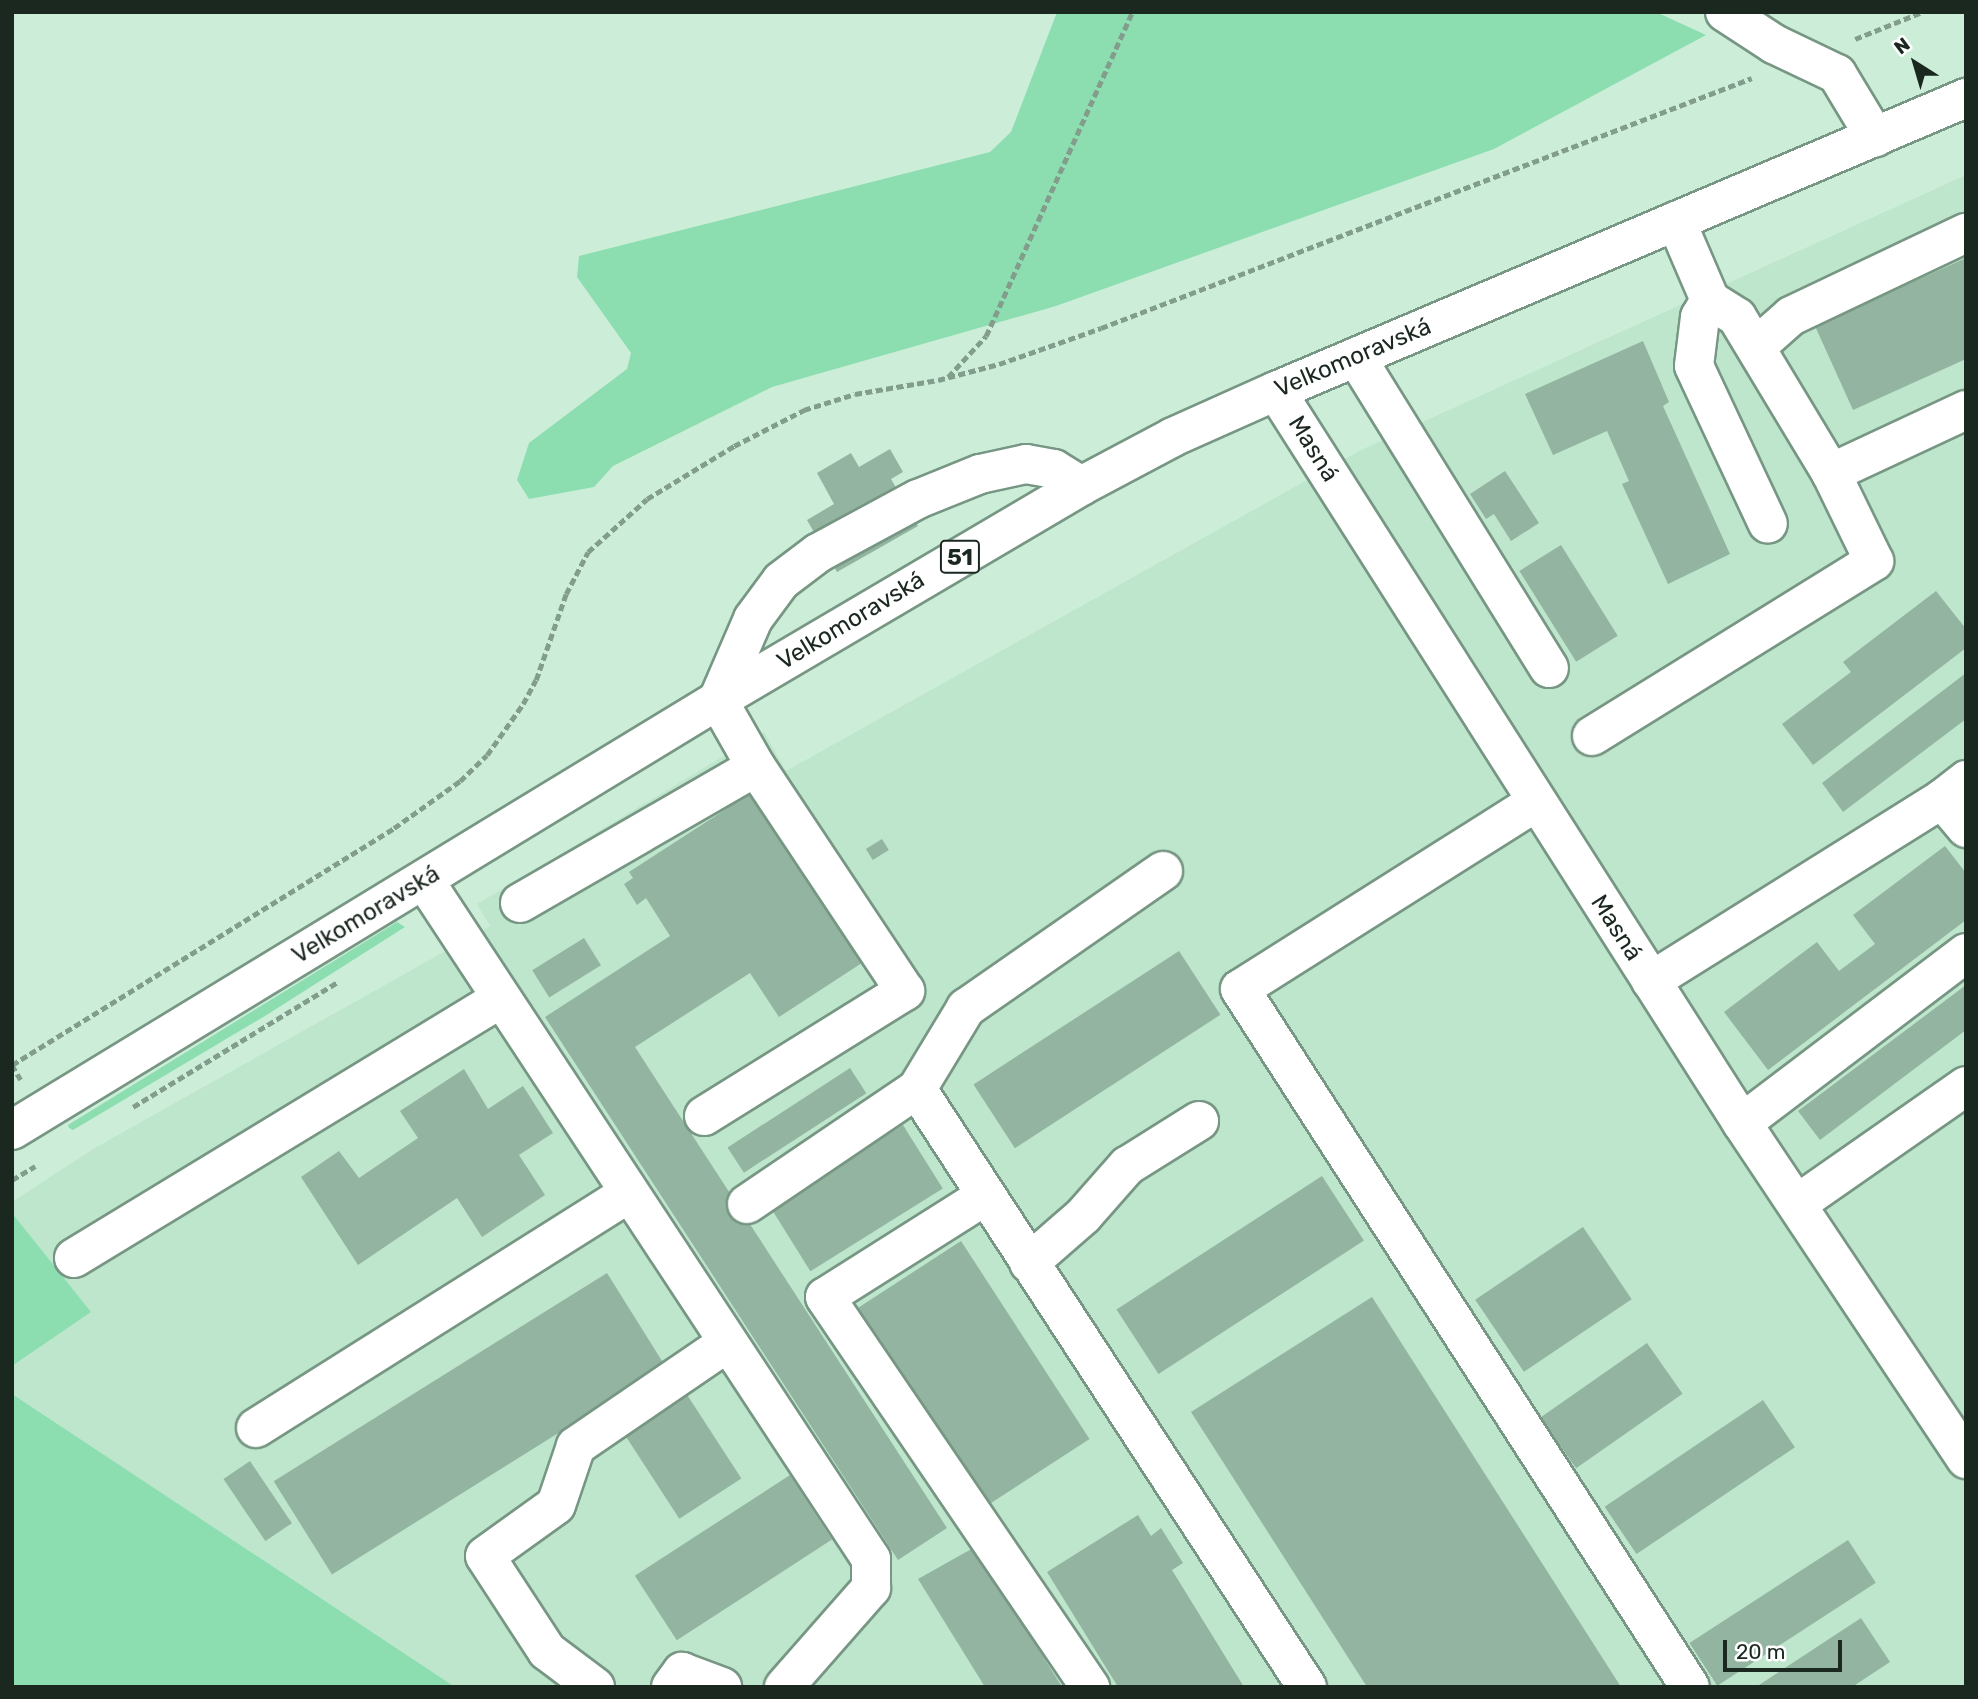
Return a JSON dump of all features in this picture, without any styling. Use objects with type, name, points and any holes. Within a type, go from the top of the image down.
[{"type":"main road","points":[[1725,12],[1774,44],[1837,74],[1875,137]]},
{"type":"main road","name":"Velkomoravská","points":[[12,1130],[718,700],[1081,486],[1173,437],[1966,98]]},
{"type":"main road","points":[[1592,736],[1874,561],[1831,472],[1756,347],[1737,317],[1710,300],[1676,221]]},
{"type":"main road","points":[[1756,347],[1791,316],[1966,233]]},
{"type":"main road","points":[[1710,300],[1700,317],[1693,366],[1768,524]]},
{"type":"main road","points":[[1356,357],[1549,668]]},
{"type":"main road","name":"Masná","points":[[1276,391],[1742,1123],[1966,1459]]},
{"type":"main road","points":[[1831,472],[1966,410]]},
{"type":"main road","points":[[704,1116],[905,991],[756,767],[718,700],[753,619],[781,581],[818,553],[918,499],[980,474],[1026,464],[1054,469],[1081,486]]},
{"type":"main road","points":[[520,903],[756,767]]},
{"type":"main road","points":[[1651,981],[1954,790],[1966,828]]},
{"type":"main road","points":[[1536,803],[1240,989],[1690,1687]]},
{"type":"main road","points":[[747,1204],[917,1089],[966,1008],[1163,871]]},
{"type":"main road","points":[[424,880],[870,1559],[871,1588],[784,1687]]},
{"type":"main road","points":[[1742,1123],[1966,953]]},
{"type":"main road","points":[[74,1258],[502,998]]},
{"type":"main road","points":[[1797,1204],[1966,1086]]},
{"type":"main road","points":[[917,1089],[1307,1687]]},
{"type":"main road","points":[[1029,1263],[1083,1216],[1127,1166],[1199,1121]]},
{"type":"main road","points":[[256,1428],[629,1193]]},
{"type":"main road","points":[[985,1196],[825,1297],[1090,1687]]},
{"type":"main road","points":[[595,1687],[547,1651],[485,1556],[555,1505],[576,1446],[727,1343]]},
{"type":"main road","points":[[671,1687],[682,1672],[722,1687]]},
{"type":"path","points":[[948,377],[986,336],[1132,12]]},
{"type":"path","points":[[122,1113],[341,980]]},
{"type":"path","points":[[12,1180],[40,1163]]},
{"type":"shaded area","points":[[1966,175],[1966,1687],[455,1687],[12,1394],[12,1366],[91,1312],[12,1213],[12,1202],[93,1149],[490,926],[477,904],[764,732],[786,771],[1361,450]]},
{"type":"green space","points":[[1057,12],[1656,12],[1706,35],[1494,149],[1056,306],[772,387],[613,466],[594,487],[529,499],[517,480],[529,443],[627,369],[631,353],[577,277],[579,256],[990,152],[1011,132]]},
{"type":"green space","points":[[397,922],[405,927],[265,1016],[73,1130],[69,1128],[68,1125]]},
{"type":"green space","points":[[12,1213],[91,1312],[12,1366]]},
{"type":"green space","points":[[12,1394],[455,1687],[12,1687]]},
{"type":"building","points":[[1966,258],[1966,359],[1853,410],[1815,326]]},
{"type":"building","points":[[1643,341],[1669,402],[1663,406],[1730,554],[1668,584],[1622,484],[1629,481],[1607,431],[1553,455],[1525,394]]},
{"type":"building","points":[[890,449],[903,472],[891,479],[918,526],[837,572],[807,520],[834,504],[817,473],[851,453],[859,467]]},
{"type":"building","points":[[1505,471],[1539,523],[1511,541],[1494,514],[1486,519],[1470,494]]},
{"type":"building","points":[[1561,545],[1618,636],[1576,662],[1519,571]]},
{"type":"building","points":[[1936,591],[1966,629],[1966,648],[1813,765],[1782,724],[1851,672],[1843,662]]},
{"type":"building","points":[[1966,673],[1966,719],[1843,812],[1822,783]]},
{"type":"building","points":[[757,789],[868,959],[779,1017],[750,973],[635,1047],[947,1528],[898,1560],[545,1017],[670,936],[646,898],[637,905],[624,884],[633,878],[629,872]]},
{"type":"building","points":[[882,839],[889,850],[873,860],[866,849]]},
{"type":"building","points":[[1945,846],[1966,873],[1966,920],[1768,1070],[1724,1012],[1817,942],[1839,971],[1875,944],[1853,915]]},
{"type":"building","points":[[584,938],[601,965],[549,997],[532,970]]},
{"type":"building","points":[[1179,951],[1220,1015],[1015,1148],[974,1084]]},
{"type":"building","points":[[1966,985],[1966,1030],[1820,1140],[1798,1111]]},
{"type":"building","points":[[850,1068],[866,1093],[744,1173],[728,1148]]},
{"type":"building","points":[[464,1069],[488,1109],[523,1086],[553,1133],[519,1155],[545,1195],[482,1237],[457,1198],[358,1265],[301,1177],[339,1151],[359,1178],[418,1138],[400,1111]]},
{"type":"building","points":[[903,1125],[943,1189],[810,1271],[771,1208]]},
{"type":"building","points":[[1322,1176],[1364,1241],[1158,1374],[1117,1309]]},
{"type":"building","points":[[1583,1227],[1632,1299],[1524,1372],[1475,1300]]},
{"type":"building","points":[[961,1241],[1090,1439],[986,1506],[858,1308]]},
{"type":"building","points":[[607,1273],[665,1366],[332,1575],[274,1481]]},
{"type":"building","points":[[1372,1297],[1621,1687],[1367,1687],[1191,1412]]},
{"type":"building","points":[[1647,1343],[1683,1394],[1576,1468],[1541,1418]]},
{"type":"building","points":[[682,1387],[741,1478],[679,1519],[620,1427]]},
{"type":"building","points":[[1763,1400],[1795,1447],[1637,1554],[1605,1507]]},
{"type":"building","points":[[250,1461],[292,1523],[265,1541],[223,1479]]},
{"type":"building","points":[[790,1475],[832,1540],[677,1640],[635,1576]]},
{"type":"building","points":[[1138,1515],[1151,1536],[1161,1528],[1183,1563],[1172,1570],[1244,1687],[1118,1687],[1047,1572]]},
{"type":"building","points":[[1848,1540],[1876,1583],[1717,1686],[1689,1643]]},
{"type":"building","points":[[975,1547],[1062,1687],[985,1687],[918,1579]]},
{"type":"building","points":[[1861,1618],[1890,1662],[1852,1687],[1756,1687]]}]
